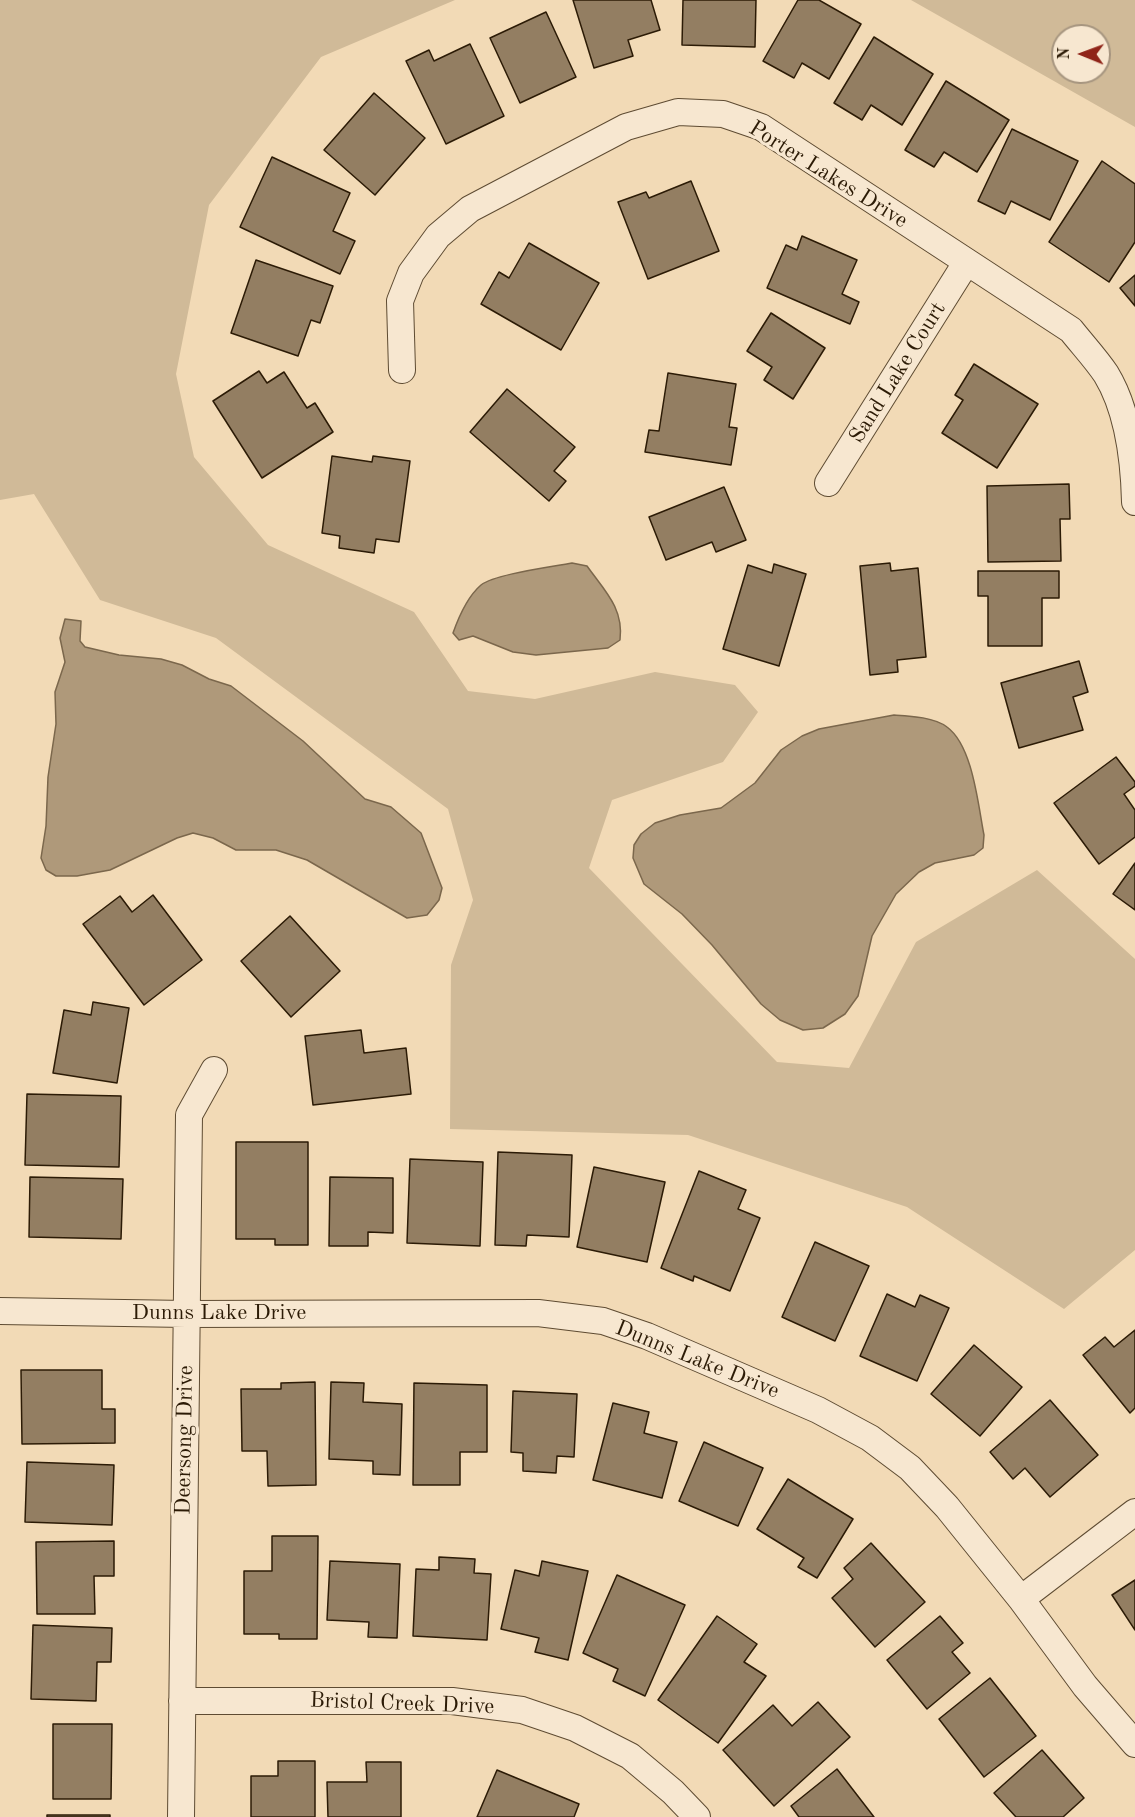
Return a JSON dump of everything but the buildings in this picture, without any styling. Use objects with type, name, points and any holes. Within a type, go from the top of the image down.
[{"type":"street","name":"Porter Lakes Drive","points":[[402,370],[400,301],[411,273],[438,236],[470,209],[626,127],[678,112],[723,114],[761,128],[1071,330],[1106,375],[1126,421],[1135,477],[1135,501]]},
{"type":"street","name":"Sand Lake Court","points":[[828,483],[966,263]]},
{"type":"street","name":"Deersong Drive","points":[[181,1817],[189,1115],[214,1070]]},
{"type":"street","name":"Dunns Lake Drive","points":[[0,1311],[186,1314],[538,1313],[603,1322],[636,1333],[818,1410],[870,1438],[910,1468],[947,1508],[1021,1599],[1085,1686],[1135,1744]]},
{"type":"street","points":[[1021,1599],[1135,1512]]},
{"type":"street","name":"Bristol Creek Drive","points":[[182,1701],[453,1701],[522,1710],[575,1728],[630,1756],[673,1792],[697,1817]]},
{"type":"shaded area","points":[[0,0],[455,0],[321,57],[209,205],[176,374],[194,457],[268,545],[414,612],[468,691],[535,699],[655,672],[735,685],[758,712],[723,762],[612,800],[589,868],[777,1062],[849,1068],[916,942],[1037,870],[1135,959],[1135,1250],[1064,1309],[907,1207],[688,1135],[450,1129],[451,965],[473,900],[448,809],[216,638],[100,600],[34,494],[0,500]]},
{"type":"shaded area","points":[[911,0],[1135,0],[1135,127],[1059,84],[1111,84],[1111,24],[1051,24],[1051,79]]},
{"type":"shaded area","points":[[572,563],[587,566],[616,609],[619,618],[620,640],[608,648],[536,655],[513,652],[473,636],[459,640],[453,633],[468,601],[481,585],[498,577]]},
{"type":"shaded area","points":[[65,619],[81,621],[80,641],[85,647],[119,655],[161,659],[182,665],[209,679],[231,686],[303,741],[365,799],[391,807],[421,833],[442,888],[439,900],[427,915],[407,918],[307,860],[276,850],[236,850],[213,838],[193,833],[177,838],[110,870],[77,876],[56,876],[46,870],[41,858],[46,826],[48,777],[56,724],[55,692],[65,662],[60,638]]},
{"type":"shaded area","points":[[894,715],[935,721],[947,727],[956,736],[969,762],[977,793],[984,835],[983,848],[974,855],[935,863],[919,872],[896,894],[872,936],[858,996],[845,1014],[823,1028],[803,1030],[780,1020],[761,1004],[712,945],[682,914],[644,884],[633,858],[634,845],[641,834],[655,823],[680,815],[721,808],[755,783],[781,750],[802,736],[819,729]]}]
